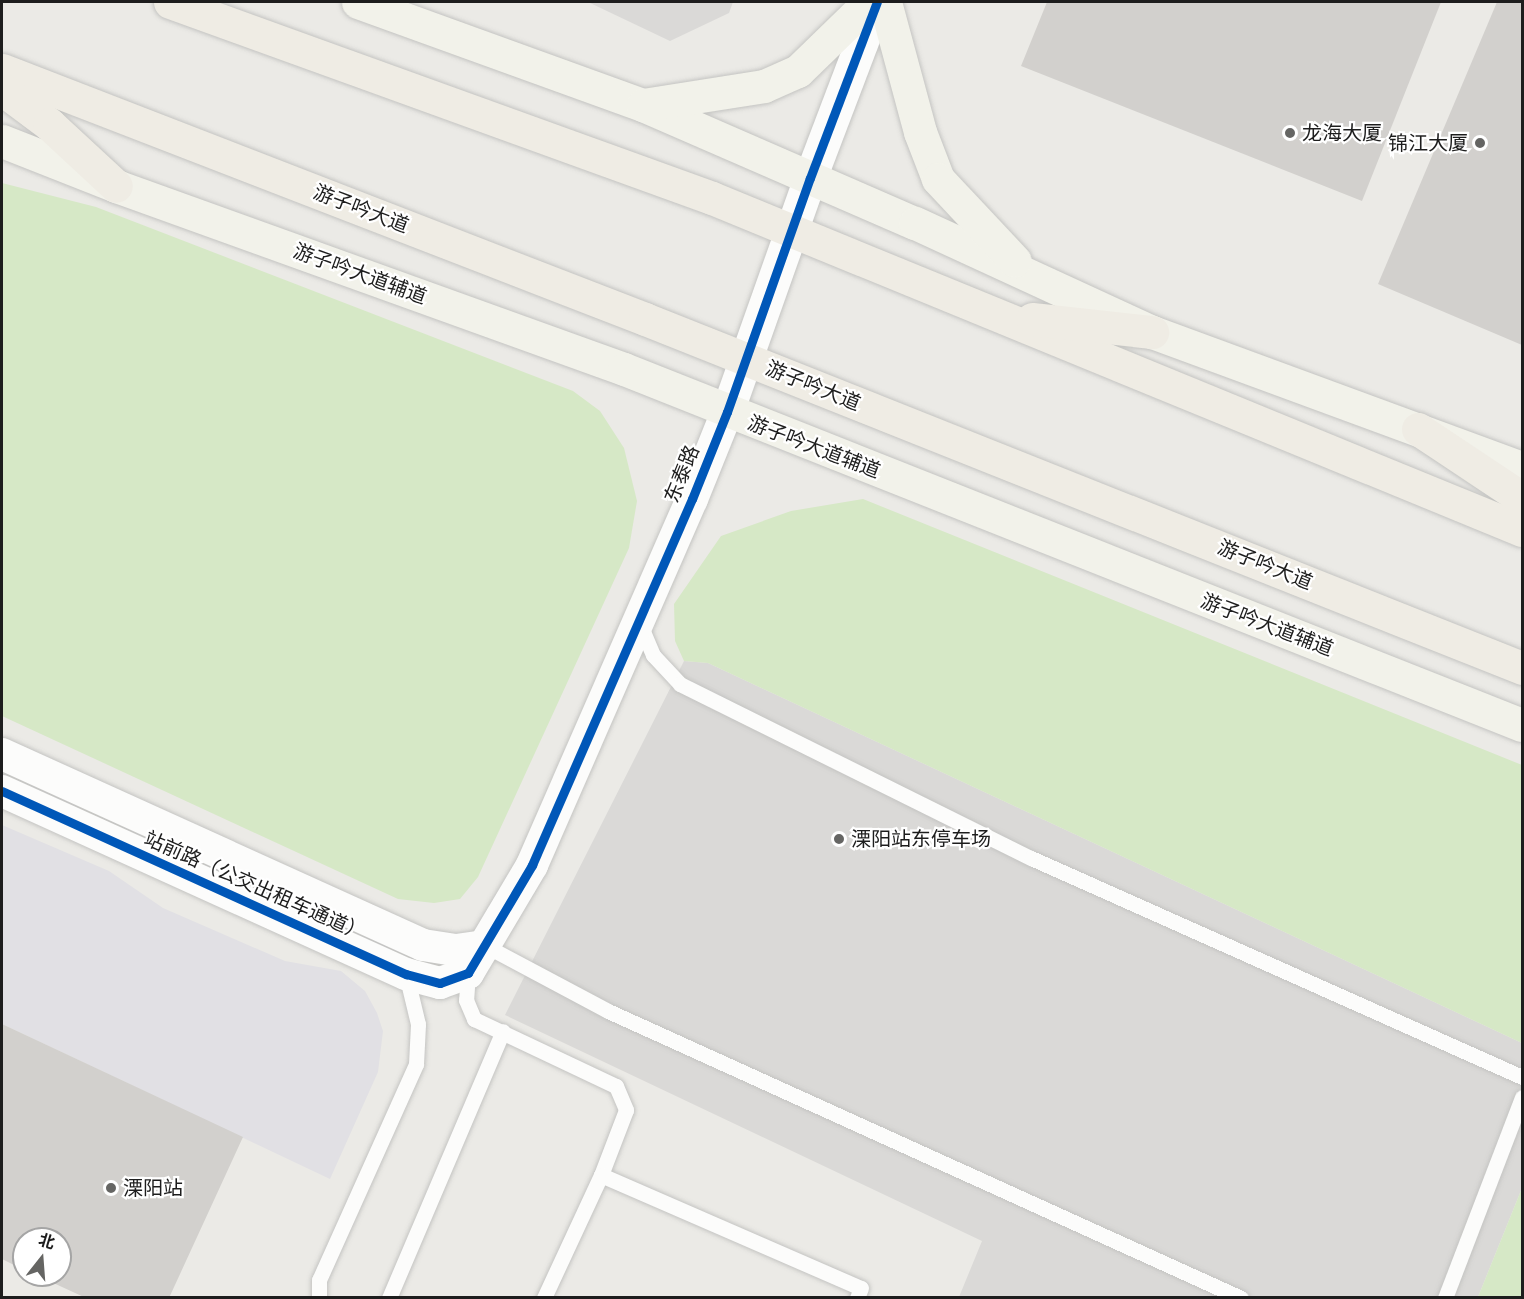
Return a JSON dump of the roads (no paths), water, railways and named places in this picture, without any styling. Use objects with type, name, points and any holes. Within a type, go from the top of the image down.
[{"type":"main road","points":[[170,2],[297,46],[712,198],[790,232],[1522,530]]},
{"type":"main road","points":[[233,2],[297,46]]},
{"type":"main road","points":[[358,2],[643,105],[1152,332],[1522,468]]},
{"type":"main road","points":[[643,105],[764,86],[798,71],[869,2]]},
{"type":"main road","points":[[885,2],[920,132],[938,179],[1032,277]]},
{"type":"main road","name":"游子吟大道","points":[[2,70],[746,359],[1522,668]]},
{"type":"main road","points":[[2,88],[49,124],[116,186]]},
{"type":"main road","name":"游子吟大道辅道","points":[[2,141],[116,186],[624,369],[727,412],[1522,725]]},
{"type":"main road","points":[[991,314],[1152,332]]},
{"type":"main road","points":[[1418,429],[1522,498]]},
{"type":"street","name":"东泰路","points":[[486,946],[532,865],[639,621],[727,412],[790,232],[877,2]]},
{"type":"street","points":[[2,754],[423,945],[456,950],[486,946]]},
{"type":"street","name":"站前路（公交出租车通道）","points":[[2,791],[406,974],[440,983],[468,973]]},
{"type":"street","points":[[468,973],[486,946]]},
{"type":"lane","points":[[639,621],[653,655],[680,684],[1031,858],[1522,1077]]},
{"type":"lane","points":[[486,946],[608,1011],[1240,1298]]},
{"type":"lane","points":[[468,973],[466,1000],[474,1019],[616,1086],[626,1110],[600,1175],[544,1298]]},
{"type":"lane","points":[[319,1298],[319,1280],[416,1064],[418,1024],[406,974]]},
{"type":"lane","points":[[389,1298],[503,1032]]},
{"type":"lane","points":[[1445,1298],[1522,1097]]},
{"type":"lane","points":[[600,1175],[861,1288],[856,1298]]},
{"type":"place","name":"龙海大厦","points":[[1290,133]]},
{"type":"place","name":"锦江大厦","points":[[1480,143]]},
{"type":"place","name":"溧阳站东停车场","points":[[839,839]]},
{"type":"place","name":"溧阳站","points":[[111,1188]]}]
